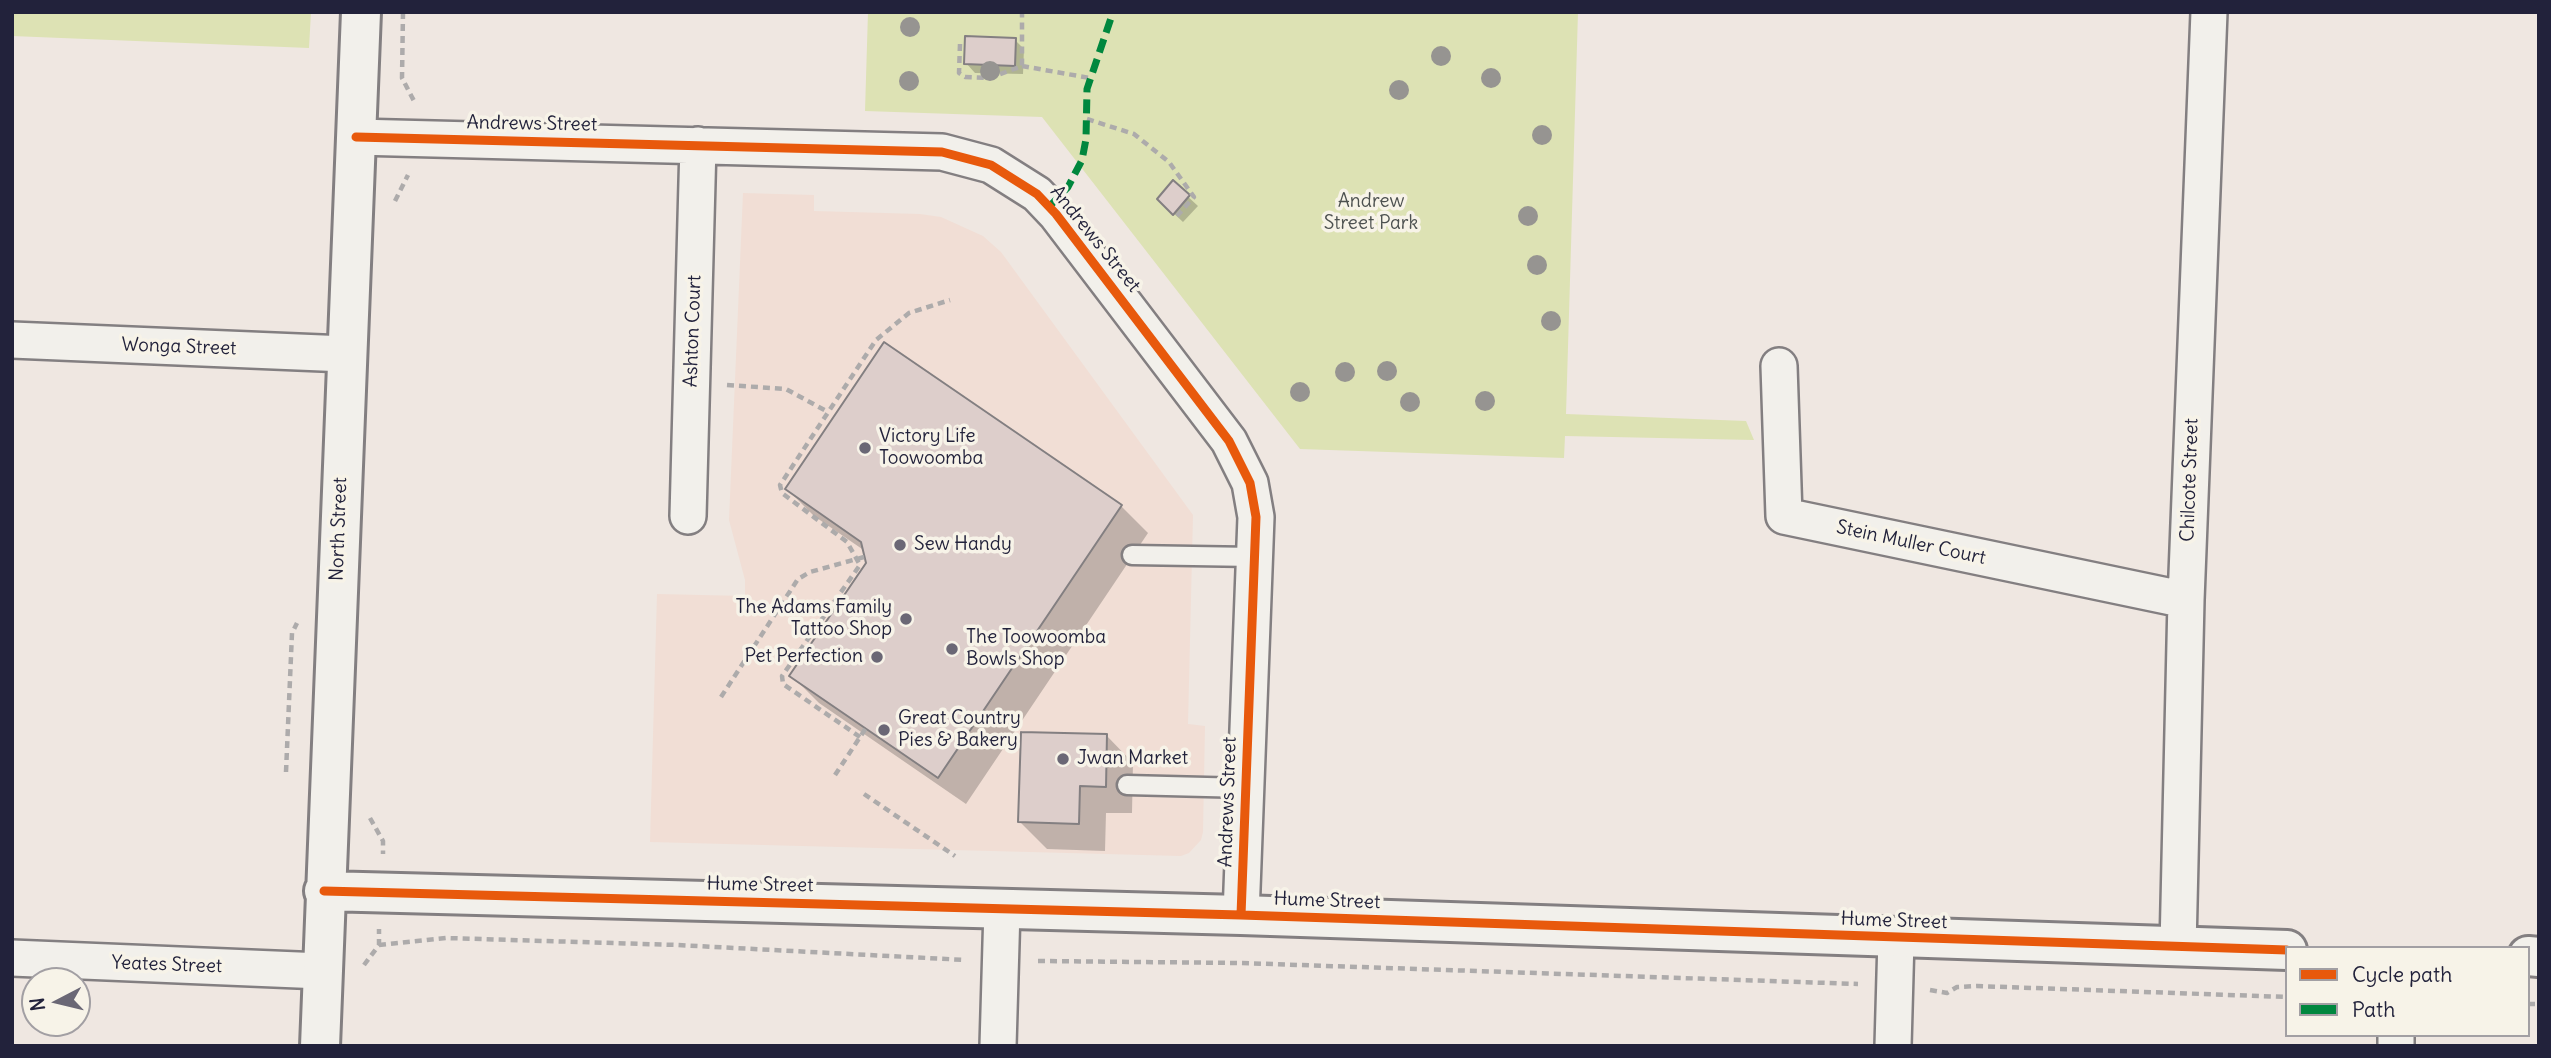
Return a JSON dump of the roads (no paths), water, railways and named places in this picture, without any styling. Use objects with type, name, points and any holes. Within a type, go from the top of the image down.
[{"type":"street","name":"North Street","points":[[320,1046],[360,12]]},
{"type":"street","name":"Chilcote Street","points":[[2178,947],[2186,600],[2209,12]]},
{"type":"street","name":"Andrews Street","points":[[356,136],[942,152],[967,156],[1015,177],[1056,214],[1229,441],[1241,461],[1254,500],[1241,915]]},
{"type":"street","name":"Ashton Court","points":[[688,516],[698,145]]},
{"type":"street","name":"Wonga Street","points":[[12,340],[346,354]]},
{"type":"street","name":"Stein Muller Court","points":[[1779,366],[1784,516],[2186,600]]},
{"type":"street","name":"Hume Street","points":[[324,891],[1241,915],[2285,950]]},
{"type":"street","points":[[998,1046],[1002,909]]},
{"type":"street","points":[[1893,1046],[1896,939]]},
{"type":"street","name":"Yeates Street","points":[[12,958],[322,971]]},
{"type":"lane","points":[[1132,555],[1254,557]]},
{"type":"lane","points":[[1127,785],[1245,788]]},
{"type":"place","name":"Victory Life Toowoomba","points":[[865,448]]},
{"type":"place","name":"Sew Handy","points":[[900,545]]},
{"type":"place","name":"The Adams Family Tattoo Shop","points":[[906,619]]},
{"type":"place","name":"The Toowoomba Bowls Shop","points":[[952,649]]},
{"type":"place","name":"Pet Perfection","points":[[877,657]]},
{"type":"place","name":"Great Country Pies & Bakery","points":[[884,730]]},
{"type":"place","name":"Jwan Market","points":[[1063,759]]},
{"type":"park label","name":"Andrew Street Park","points":[[1371,213]]}]
